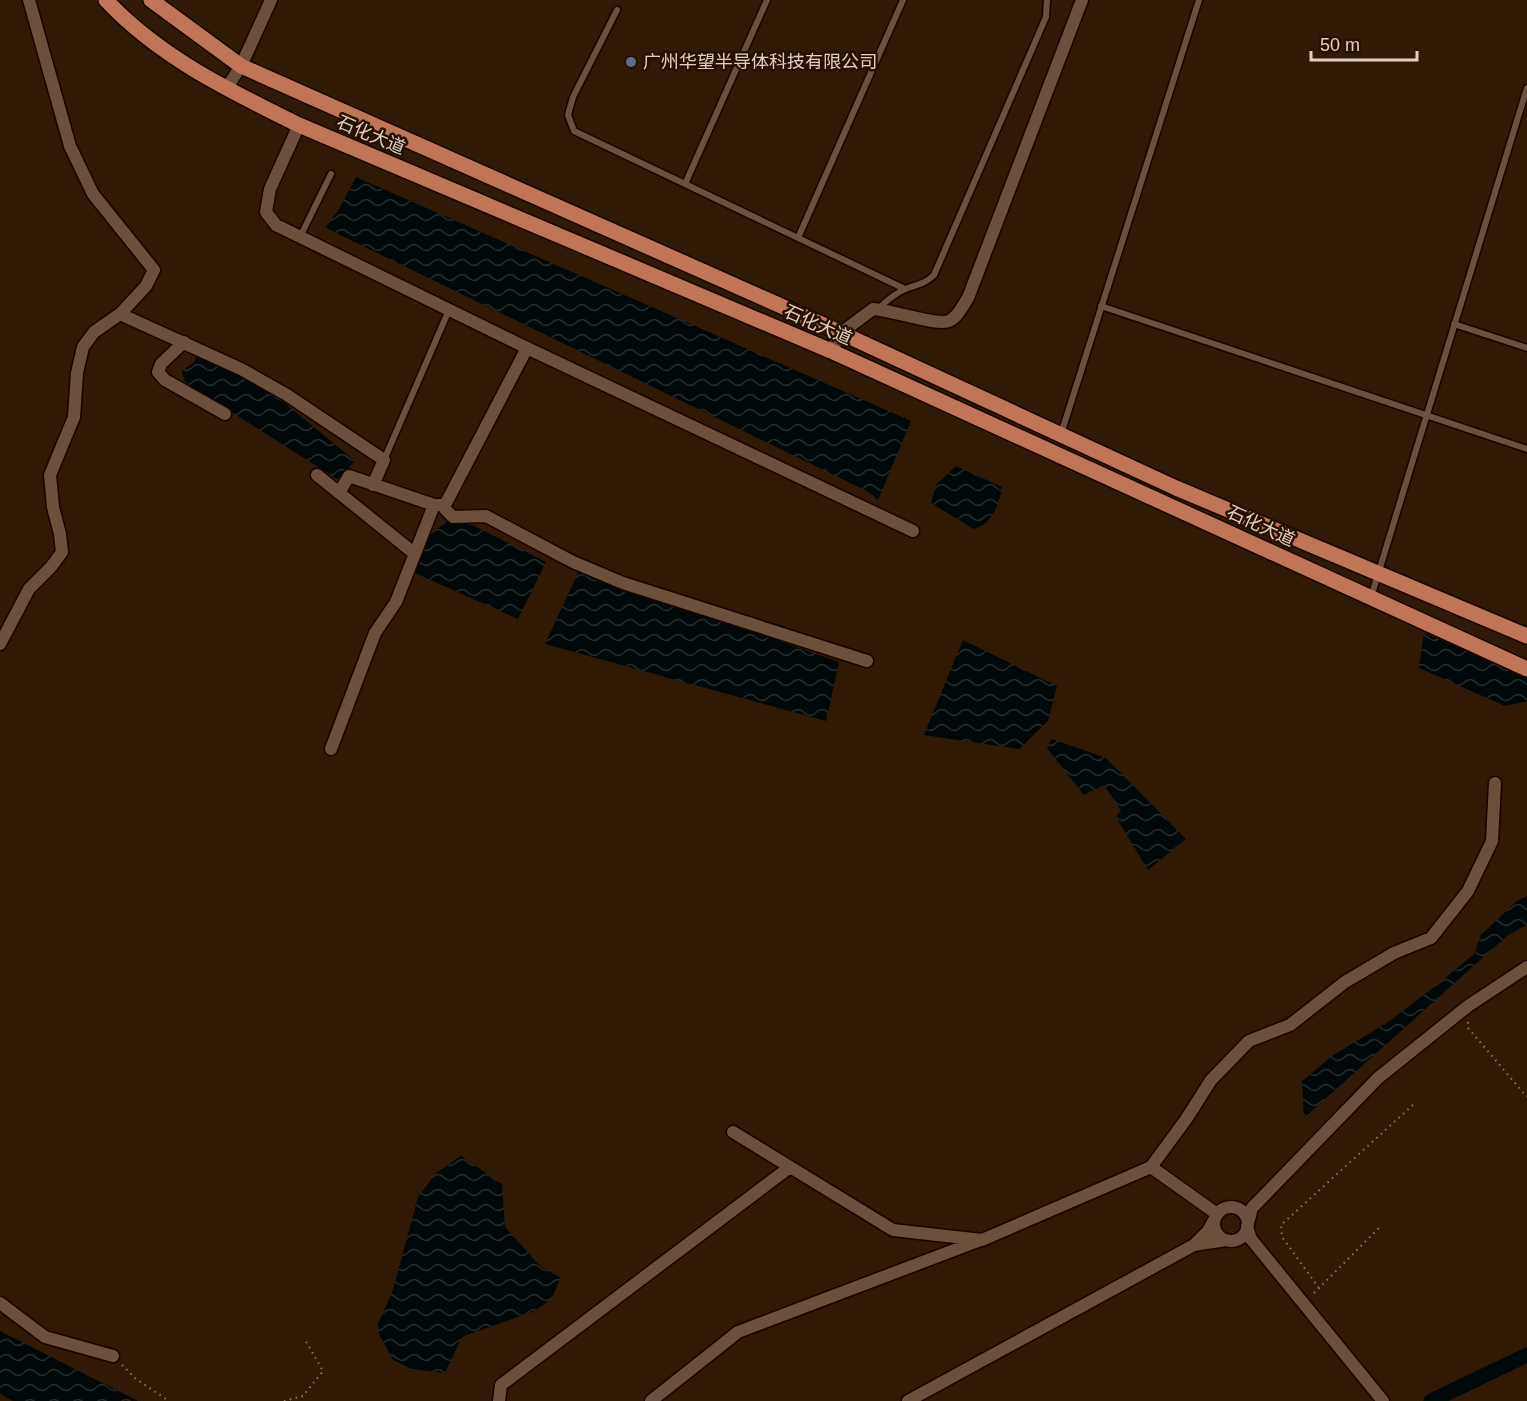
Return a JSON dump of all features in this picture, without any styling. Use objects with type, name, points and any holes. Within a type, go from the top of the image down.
[{"type":"main road","name":"石化大道","points":[[106,0],[124,19],[180,62],[226,89],[299,125],[831,351],[1527,669]]},
{"type":"main road","name":"石化大道","points":[[151,0],[241,66],[841,333],[1176,488],[1527,636]]},
{"type":"street","points":[[0,644],[29,589],[62,552],[53,507],[50,475],[74,417],[77,373],[83,347],[93,332],[120,314],[146,286],[154,270],[93,194],[70,146],[29,0]]},
{"type":"street","points":[[226,89],[241,66],[271,0]]},
{"type":"street","points":[[831,351],[841,333],[873,309],[890,310],[933,322],[949,321],[957,315],[968,298],[1082,0]]},
{"type":"street","points":[[299,125],[270,189],[266,213],[276,225],[527,348],[913,531]]},
{"type":"street","points":[[120,314],[241,369],[287,395],[384,460],[373,485]]},
{"type":"street","points":[[184,342],[161,364],[158,372],[165,380],[225,414]]},
{"type":"street","points":[[331,749],[375,633],[396,602],[415,554],[439,505],[527,348]]},
{"type":"street","points":[[317,476],[415,554]]},
{"type":"street","points":[[339,493],[349,477],[439,505],[453,517],[486,516],[573,562],[623,583],[867,661]]},
{"type":"street","points":[[651,1401],[738,1332],[982,1240],[1151,1167],[1187,1118],[1211,1080],[1249,1041],[1290,1025],[1354,976],[1394,953],[1431,938],[1468,891],[1492,841],[1495,783]]},
{"type":"street","points":[[1194,1245],[1242,1237],[1252,1208],[1259,1198],[1378,1078],[1468,1006],[1527,968]]},
{"type":"street","points":[[733,1132],[893,1230],[982,1240]]},
{"type":"street","points":[[499,1401],[501,1385],[790,1167]]},
{"type":"street","points":[[1151,1167],[1216,1216]]},
{"type":"street","points":[[909,1401],[1194,1245],[1208,1231],[1221,1210],[1246,1204],[1259,1198]]},
{"type":"street","points":[[1231,1207],[1242,1211],[1251,1239],[1257,1248],[1383,1401]]},
{"type":"street","points":[[1216,1216],[1215,1229],[1221,1238],[1248,1243],[1257,1248]]},
{"type":"street","points":[[0,1303],[45,1337],[113,1356]]},
{"type":"lane","points":[[685,184],[767,0]]},
{"type":"lane","points":[[798,238],[903,0]]},
{"type":"lane","points":[[878,309],[905,289],[927,282],[934,274],[1046,16],[1047,0]]},
{"type":"lane","points":[[1061,435],[1199,0]]},
{"type":"lane","points":[[617,10],[573,97],[568,116],[574,131],[905,289]]},
{"type":"lane","points":[[1371,598],[1527,88]]},
{"type":"lane","points":[[300,237],[331,174]]},
{"type":"lane","points":[[1101,306],[1527,449]]},
{"type":"lane","points":[[384,460],[448,310]]},
{"type":"lane","points":[[1454,324],[1527,348]]},
{"type":"path","points":[[1468,1006],[1468,1028],[1527,1097]]},
{"type":"path","points":[[1319,1288],[1282,1237],[1281,1225],[1414,1104]]},
{"type":"path","points":[[1303,1304],[1380,1227]]},
{"type":"path","points":[[284,1401],[303,1396],[323,1371],[304,1338]]},
{"type":"path","points":[[113,1356],[136,1379],[169,1401]]},
{"type":"water","points":[[356,177],[911,421],[878,500],[869,492],[330,230],[326,227],[339,209]]},
{"type":"water","points":[[200,351],[264,386],[355,461],[337,479],[189,385],[184,380],[182,371],[194,362]]},
{"type":"water","points":[[956,466],[1002,487],[999,500],[990,518],[974,529],[931,503],[936,485]]},
{"type":"water","points":[[450,520],[472,525],[546,562],[518,619],[415,573],[429,534]]},
{"type":"water","points":[[579,571],[839,662],[826,721],[545,644]]},
{"type":"water","points":[[1424,633],[1527,676],[1527,701],[1505,706],[1419,668]]},
{"type":"water","points":[[963,640],[1057,686],[1048,721],[1019,749],[924,735]]},
{"type":"water","points":[[1052,739],[1106,758],[1186,839],[1148,870],[1116,817],[1121,810],[1104,785],[1084,795],[1047,748]]},
{"type":"water","points":[[1527,896],[1527,925],[1508,935],[1304,1118],[1302,1081],[1332,1056],[1391,1020],[1438,984],[1474,954],[1481,935],[1517,901]]},
{"type":"water","points":[[461,1156],[502,1184],[505,1227],[540,1266],[561,1278],[551,1299],[535,1311],[464,1336],[445,1373],[412,1369],[393,1360],[379,1334],[378,1324],[393,1290],[418,1197],[436,1173]]},
{"type":"water","points":[[0,1331],[138,1401],[13,1401],[0,1394]]},
{"type":"waterway","points":[[1431,1401],[1527,1355]]},
{"type":"place","name":"广州华望半导体科技有限公司","points":[[631,62]]}]
